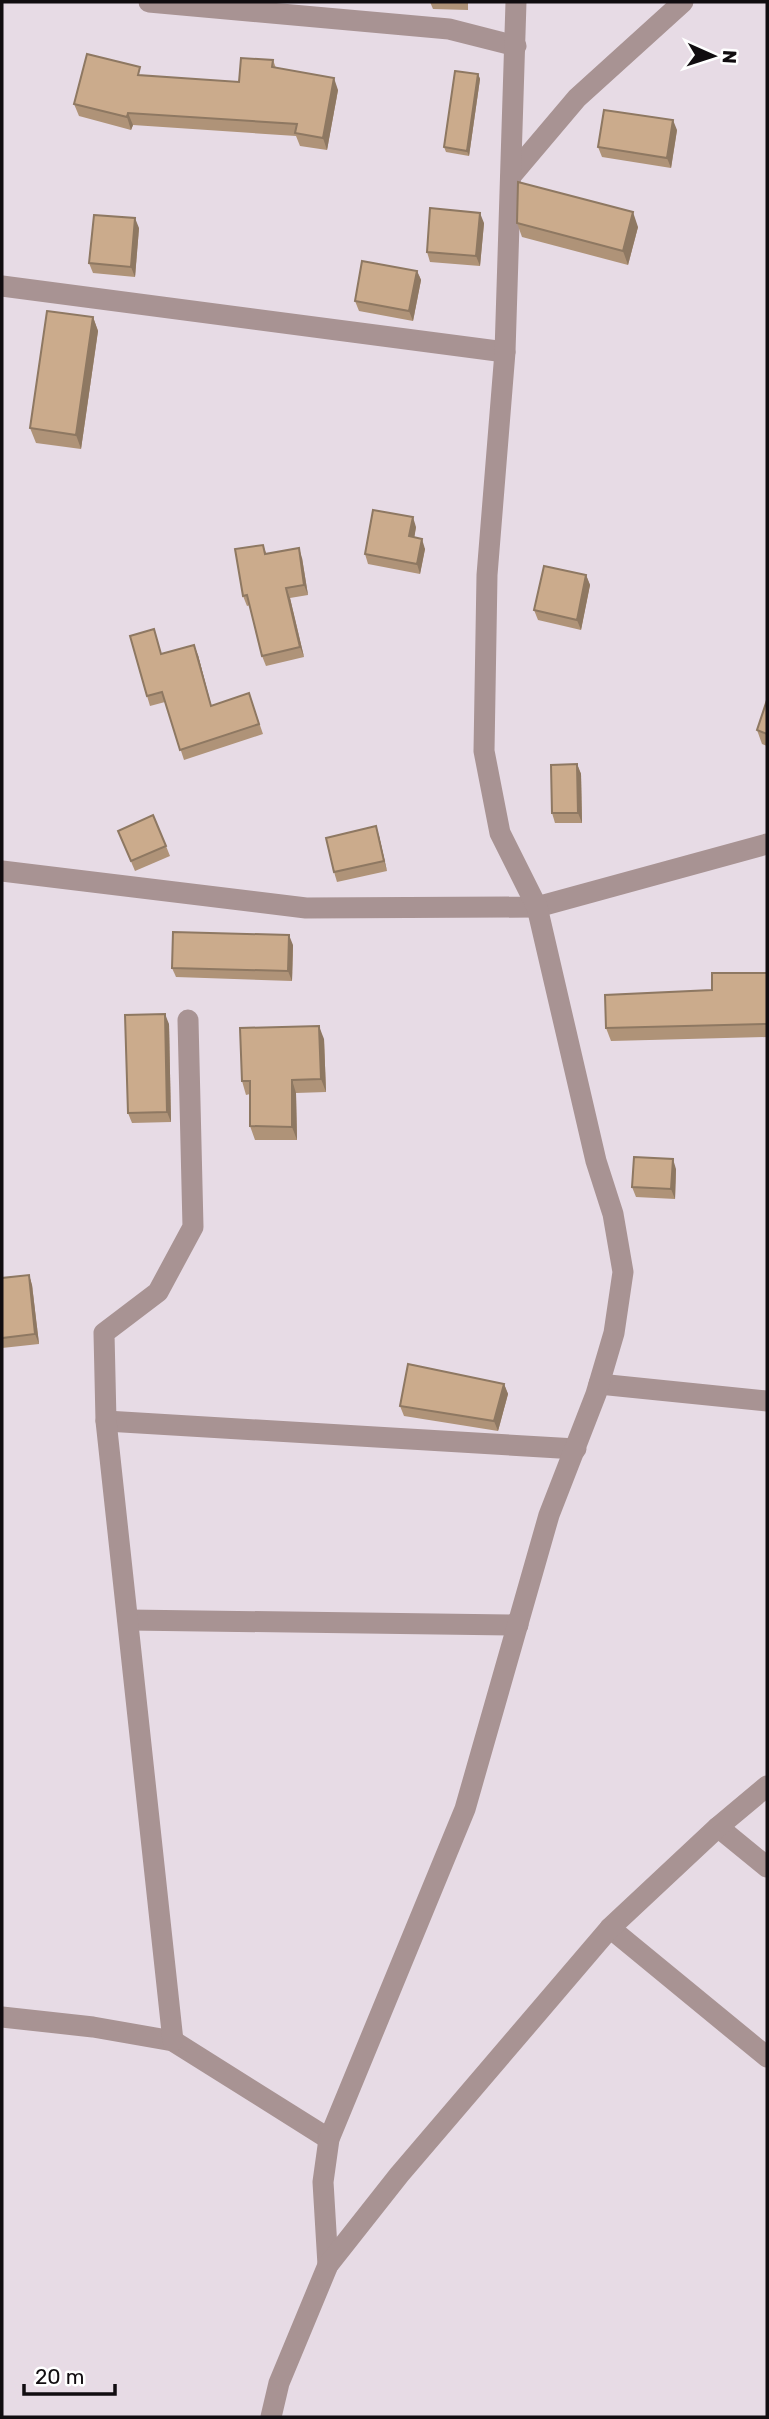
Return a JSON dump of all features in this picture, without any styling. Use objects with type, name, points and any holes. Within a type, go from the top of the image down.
[{"type":"street","points":[[149,2],[450,29],[516,47]]},
{"type":"street","points":[[328,2265],[323,2182],[329,2139],[465,1809],[549,1515],[599,1384],[614,1333],[623,1272],[613,1214],[596,1161],[537,907],[500,834],[484,751],[487,575],[505,352],[516,2]]},
{"type":"street","points":[[511,176],[577,98],[684,2]]},
{"type":"street","points":[[2,286],[505,352]]},
{"type":"street","points":[[2,871],[306,908],[537,907],[767,844]]},
{"type":"street","points":[[173,2040],[106,1421],[104,1333],[158,1292],[193,1227],[188,1020]]},
{"type":"street","points":[[599,1384],[767,1401]]},
{"type":"street","points":[[106,1421],[576,1449]]},
{"type":"street","points":[[128,1620],[518,1625]]},
{"type":"street","points":[[271,2417],[279,2383],[328,2265],[399,2175],[610,1928],[718,1827],[767,1786]]},
{"type":"street","points":[[718,1827],[767,1867]]},
{"type":"street","points":[[610,1928],[767,2057]]},
{"type":"street","points":[[2,2017],[93,2027],[173,2040],[329,2139]]},
{"type":"building","points":[[87,54],[140,67],[138,75],[239,82],[241,58],[273,60],[272,67],[334,78],[323,138],[295,133],[297,124],[128,113],[127,117],[74,104]]},
{"type":"building","points":[[455,71],[478,74],[467,151],[444,147]]},
{"type":"building","points":[[604,110],[673,120],[667,158],[598,147]]},
{"type":"building","points":[[518,182],[633,212],[623,251],[517,223]]},
{"type":"building","points":[[430,208],[480,213],[476,256],[427,252]]},
{"type":"building","points":[[94,215],[135,218],[131,267],[89,263]]},
{"type":"building","points":[[362,261],[417,271],[409,311],[355,301]]},
{"type":"building","points":[[47,311],[93,317],[76,435],[30,428]]},
{"type":"building","points":[[373,510],[413,517],[409,536],[422,539],[417,564],[365,554]]},
{"type":"building","points":[[263,545],[265,554],[299,548],[304,585],[286,588],[300,647],[262,656],[247,595],[243,596],[235,549]]},
{"type":"building","points":[[544,566],[586,575],[577,620],[534,610]]},
{"type":"building","points":[[154,629],[161,654],[194,645],[211,706],[249,693],[259,724],[180,750],[162,692],[147,696],[130,636]]},
{"type":"building","points":[[767,700],[767,734],[757,730]]},
{"type":"building","points":[[577,764],[578,813],[552,813],[551,765]]},
{"type":"building","points":[[153,815],[166,846],[131,861],[118,831]]},
{"type":"building","points":[[376,826],[384,861],[334,872],[326,838]]},
{"type":"building","points":[[173,932],[289,935],[288,971],[172,968]]},
{"type":"building","points":[[712,973],[767,973],[767,1024],[606,1028],[605,995],[712,990]]},
{"type":"building","points":[[165,1014],[167,1112],[128,1113],[125,1015]]},
{"type":"building","points":[[319,1026],[321,1079],[292,1080],[292,1127],[250,1126],[250,1081],[242,1081],[240,1028]]},
{"type":"building","points":[[634,1157],[673,1159],[671,1189],[632,1187]]},
{"type":"building","points":[[29,1275],[35,1334],[2,1338],[2,1278]]},
{"type":"building","points":[[408,1364],[504,1384],[494,1421],[400,1406]]}]
